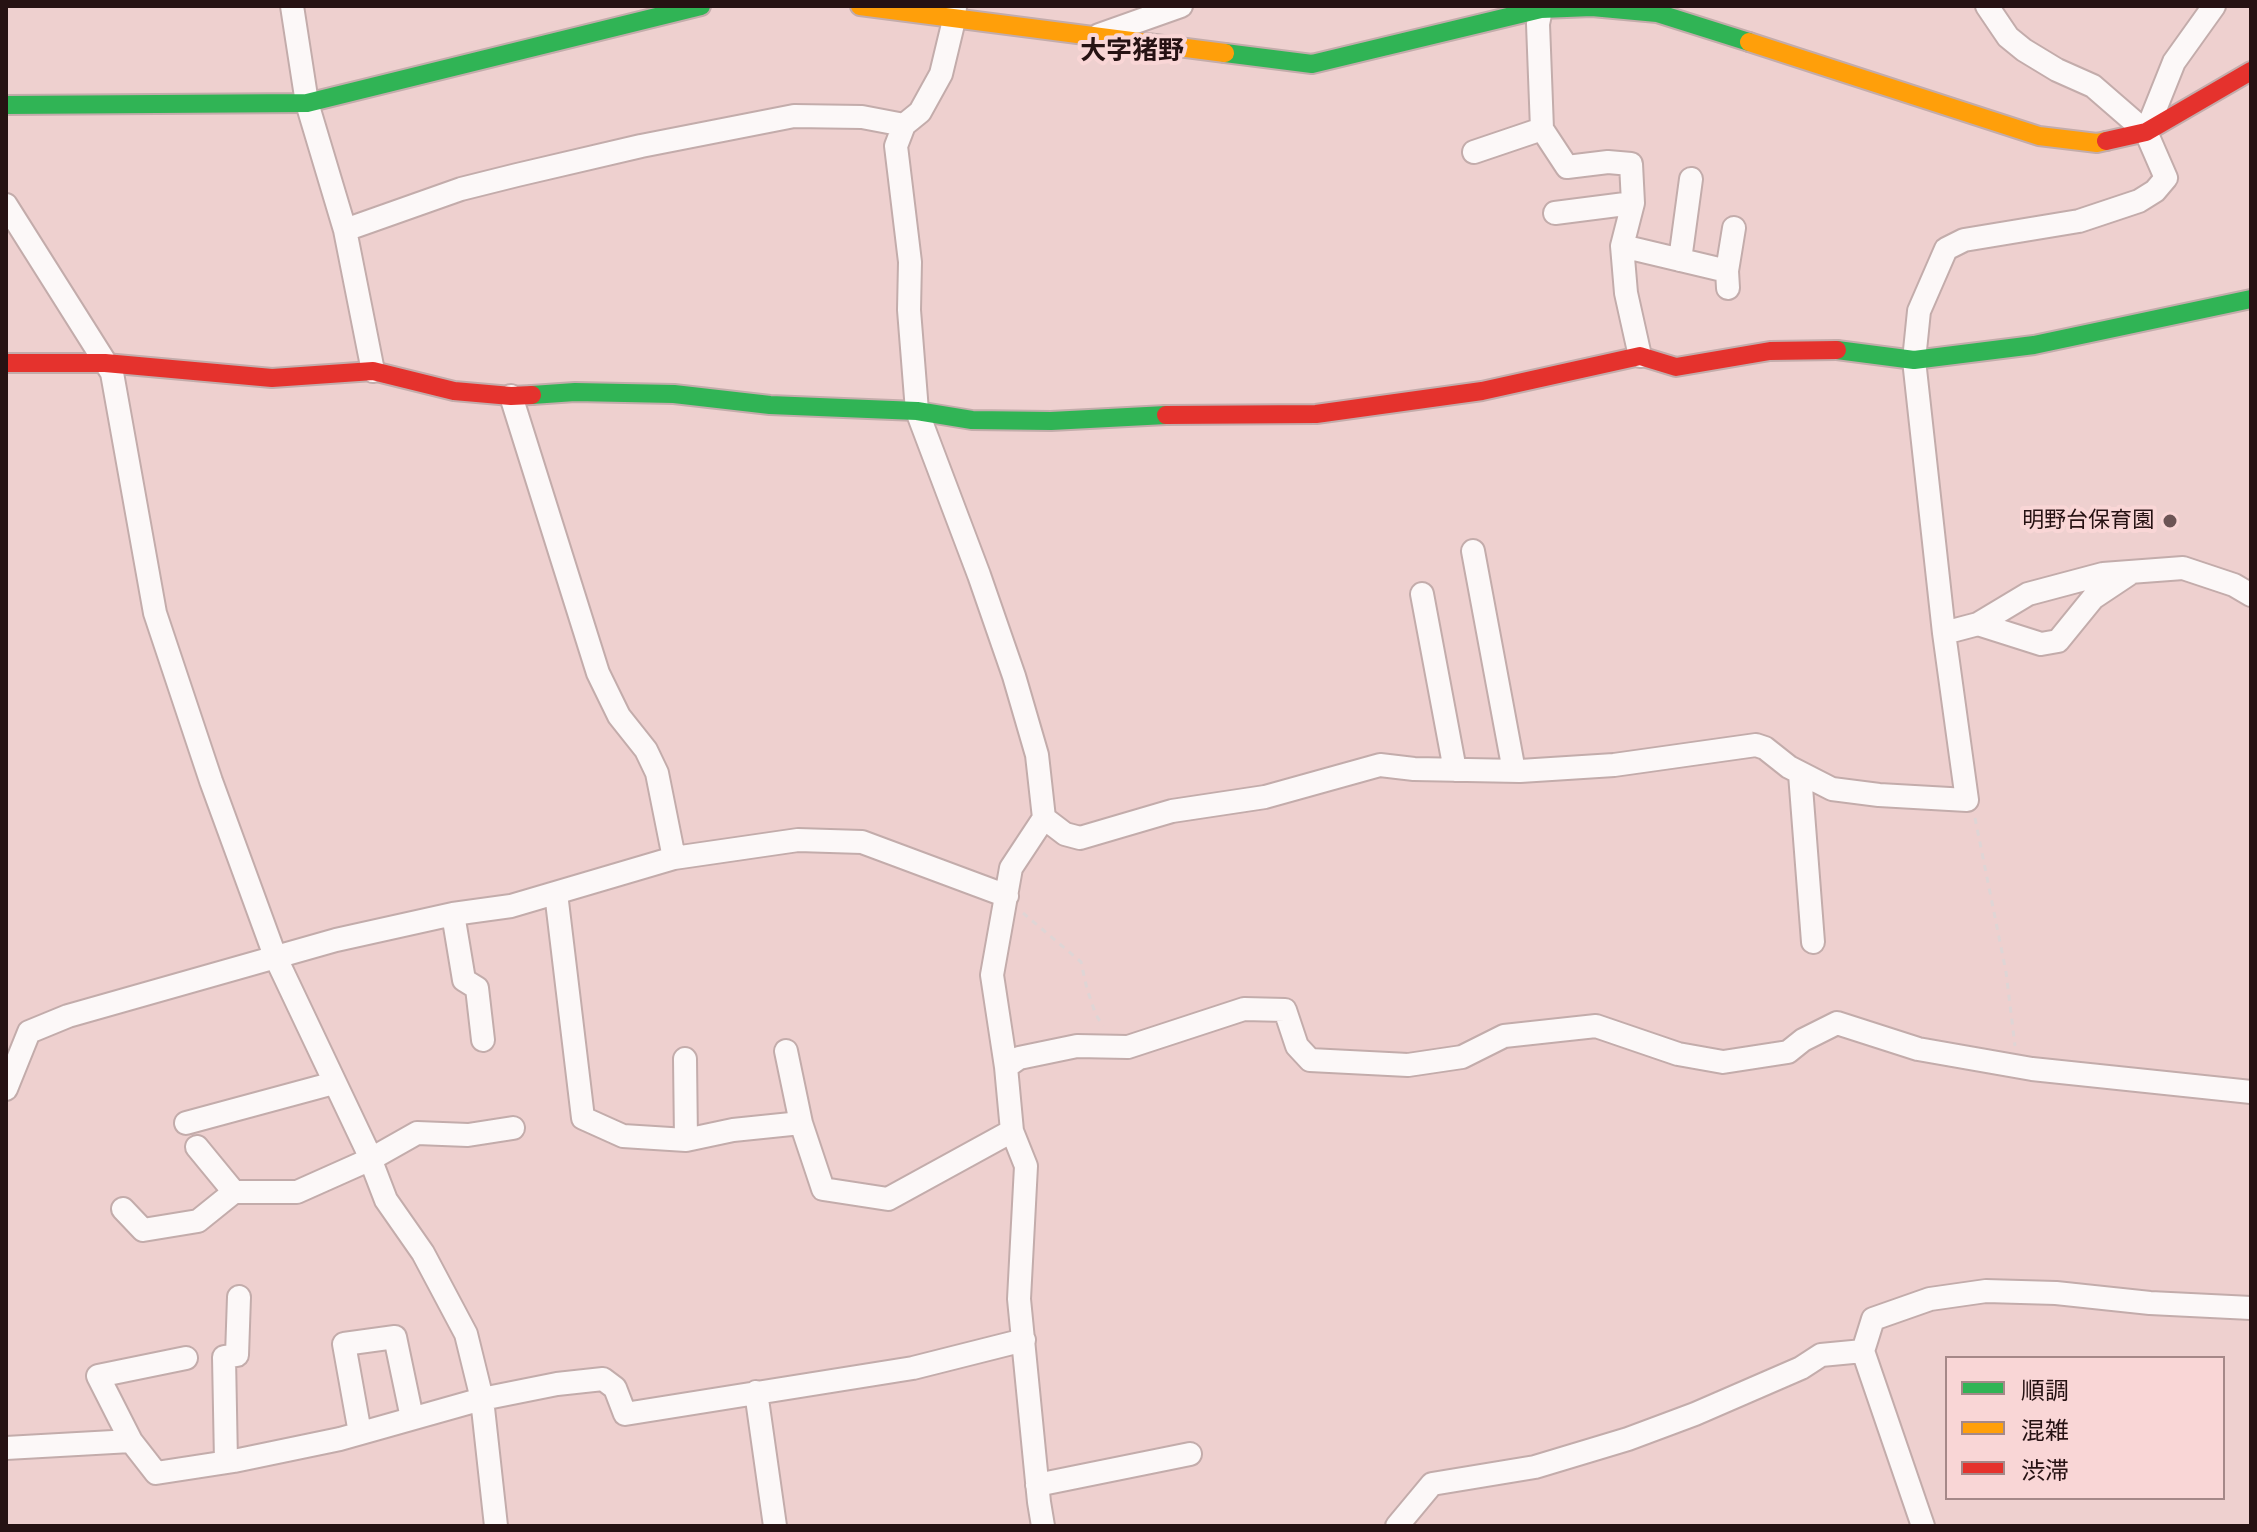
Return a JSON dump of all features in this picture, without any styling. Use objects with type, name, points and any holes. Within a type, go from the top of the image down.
[{"type":"street","points":[[292,6],[307,103],[345,230],[373,371]]},
{"type":"street","points":[[6,105],[307,103],[701,6]]},
{"type":"street","points":[[860,6],[955,13],[1093,37],[1312,64],[1541,9],[1592,7],[1657,13],[2039,136],[2097,143],[2146,132],[2251,71]]},
{"type":"street","points":[[1093,37],[1181,6]]},
{"type":"street","points":[[1044,818],[1065,834],[1080,838],[1172,811],[1265,797],[1380,765],[1514,771],[1614,765],[1756,745],[1765,748],[1800,774],[1832,789],[1967,800],[1944,633],[1914,360],[1919,311],[1946,249],[1964,240],[2079,221],[2139,201],[2155,191],[2166,178],[2146,132],[2093,86],[2057,70],[2024,50],[2008,37],[1987,6]]},
{"type":"street","points":[[2146,132],[2174,62],[2214,6]]},
{"type":"street","points":[[1541,9],[1538,24],[1542,129],[1567,167],[1608,162],[1631,164],[1633,203],[1622,246],[1626,293],[1640,356]]},
{"type":"street","points":[[955,13],[941,74],[920,112],[904,125],[896,146],[910,262],[909,310],[917,411],[1014,676],[1037,755],[1044,818],[1011,868],[992,975],[1012,1131],[1026,1166],[1019,1299],[1043,1526]]},
{"type":"street","points":[[345,230],[461,189],[641,146],[794,116],[862,117],[904,125]]},
{"type":"street","points":[[1474,152],[1542,129]]},
{"type":"street","points":[[1680,260],[1691,179]]},
{"type":"street","points":[[1555,213],[1633,203]]},
{"type":"street","points":[[6,205],[112,373],[155,613],[211,781],[275,956],[371,1159],[386,1200],[423,1253],[466,1334],[482,1399],[496,1526]]},
{"type":"street","points":[[1622,246],[1680,260],[1728,279],[1734,228]]},
{"type":"street","points":[[6,363],[105,363],[272,378],[373,371],[454,391],[511,396],[575,392],[674,394],[770,405],[917,411],[972,420],[1316,414],[1482,391],[1640,356],[1676,367],[1770,351],[1831,349],[1914,360],[2034,345],[2251,299]]},
{"type":"street","points":[[511,396],[598,673],[619,716],[646,750],[657,773],[674,858]]},
{"type":"street","points":[[1473,551],[1514,771]]},
{"type":"street","points":[[1944,633],[1978,624],[2028,594],[2103,574],[2183,568],[2234,585],[2251,595]]},
{"type":"street","points":[[1978,624],[2041,644],[2058,641],[2093,598],[2132,572]]},
{"type":"street","points":[[1422,594],[1455,770]]},
{"type":"street","points":[[1800,774],[1813,942]]},
{"type":"street","points":[[6,1089],[12,1063],[29,1032],[68,1016],[275,956],[453,914],[511,906],[674,858],[798,840],[862,842],[1007,896]]},
{"type":"street","points":[[556,893],[583,1118],[623,1136],[686,1140],[733,1130],[801,1123]]},
{"type":"street","points":[[453,914],[464,980],[477,988],[483,1040]]},
{"type":"street","points":[[1006,1067],[1019,1058],[1077,1046],[1128,1047],[1244,1009],[1285,1010],[1297,1046],[1310,1060],[1408,1065],[1462,1057],[1504,1036],[1596,1026],[1678,1054],[1723,1062],[1788,1052],[1803,1040],[1837,1023],[1918,1049],[2017,1066],[2251,1092]]},
{"type":"street","points":[[786,1051],[801,1123],[823,1189],[888,1199],[1012,1131]]},
{"type":"street","points":[[685,1059],[686,1140]]},
{"type":"street","points":[[186,1123],[334,1083]]},
{"type":"street","points":[[123,1209],[143,1230],[198,1221],[234,1192],[297,1192],[371,1159],[417,1133],[468,1135],[513,1128]]},
{"type":"street","points":[[197,1147],[234,1192]]},
{"type":"street","points":[[1923,1526],[1863,1351],[1873,1319],[1930,1299],[1986,1291],[2251,1308]]},
{"type":"street","points":[[226,1462],[224,1357],[237,1355],[239,1297]]},
{"type":"street","points":[[360,1433],[344,1344],[395,1337],[412,1418]]},
{"type":"street","points":[[186,1358],[98,1376],[131,1441],[156,1473],[226,1462],[360,1433],[482,1399],[603,1379],[615,1388],[625,1414],[913,1368],[1024,1340]]},
{"type":"street","points":[[1397,1526],[1432,1484],[1535,1467],[1628,1439],[1735,1397],[1801,1368],[1821,1355],[1863,1351]]},
{"type":"street","points":[[756,1392],[775,1526]]},
{"type":"street","points":[[6,1448],[131,1441]]},
{"type":"street","points":[[1037,1485],[1190,1454]]},
{"type":"path","points":[[1967,800],[1975,819],[2006,972],[2017,1066]]},
{"type":"path","points":[[1007,896],[1034,924],[1081,962],[1096,1015],[1116,1047]]},
{"type":"traffic: fast","points":[[6,105],[307,103],[701,6]]},
{"type":"traffic: fast","points":[[1225,53],[1312,64],[1541,9],[1592,7],[1657,13],[1749,42]]},
{"type":"traffic: fast","points":[[1837,350],[1914,360],[2034,345],[2251,299]]},
{"type":"traffic: fast","points":[[532,395],[575,392],[674,394],[770,405],[917,411],[972,420],[1051,421],[1166,415]]},
{"type":"traffic: slow","points":[[860,6],[1225,53]]},
{"type":"traffic: slow","points":[[1749,42],[2039,136],[2097,143],[2106,141]]},
{"type":"traffic: jam","points":[[2106,141],[2146,132],[2251,71]]},
{"type":"traffic: jam","points":[[1166,415],[1316,414],[1482,391],[1640,356],[1676,367],[1770,351],[1837,350]]},
{"type":"traffic: jam","points":[[6,363],[105,363],[272,378],[373,371],[454,391],[532,395]]},
{"type":"place","name":"明野台保育園","points":[[2170,521]]},
{"type":"district","name":"大字猪野","points":[[1132,52]]}]
